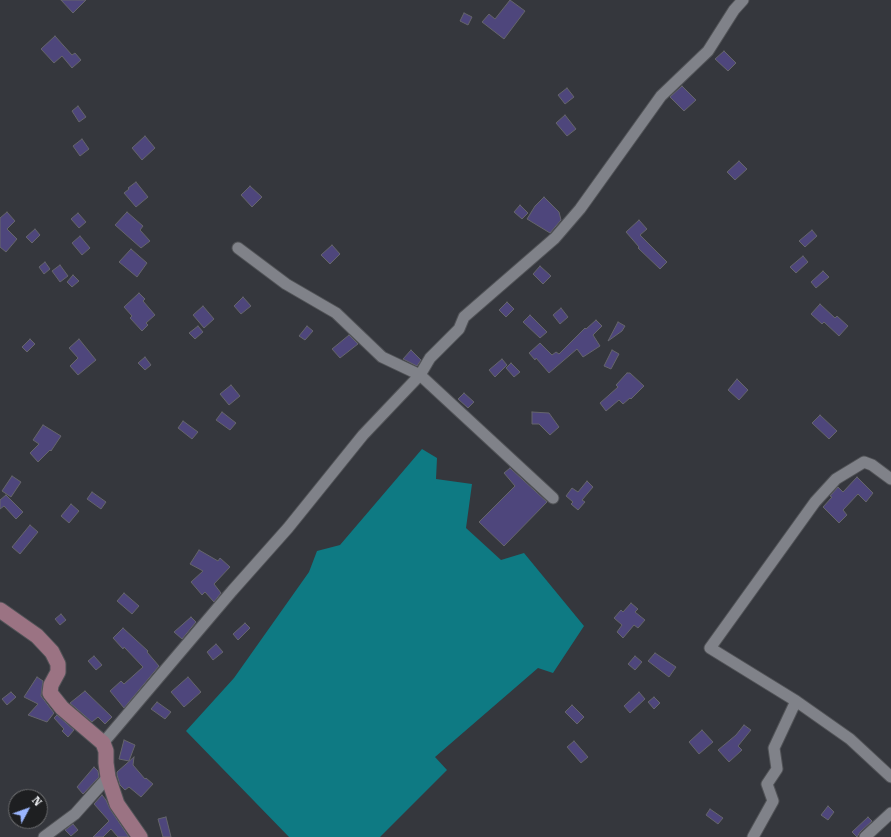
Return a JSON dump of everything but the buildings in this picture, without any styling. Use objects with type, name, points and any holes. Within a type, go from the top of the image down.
[{"type":"street","points":[[103,743],[232,591],[288,528],[364,435],[420,375],[430,358],[459,329],[464,317],[555,238],[580,209],[661,96],[708,51],[742,0]]},
{"type":"street","points":[[238,248],[286,284],[336,314],[382,357],[420,375],[553,498]]},
{"type":"street","points":[[891,478],[872,465],[864,462],[836,479],[815,502],[710,648],[796,701],[850,739],[891,777]]},
{"type":"street","points":[[0,610],[37,636],[52,652],[58,664],[58,672],[51,685],[50,693],[62,708],[103,743],[106,751],[108,777],[118,804],[140,837]]},
{"type":"street","points":[[753,837],[773,801],[767,784],[777,770],[774,748],[796,701]]},
{"type":"street","points":[[44,837],[75,814],[108,777]]},
{"type":"street","points":[[865,837],[891,813]]},
{"type":"water","points":[[422,449],[437,458],[436,479],[472,484],[466,528],[501,560],[524,553],[584,626],[553,673],[538,668],[435,757],[447,770],[380,837],[289,837],[186,731],[234,678],[309,572],[317,551],[340,545]]}]
